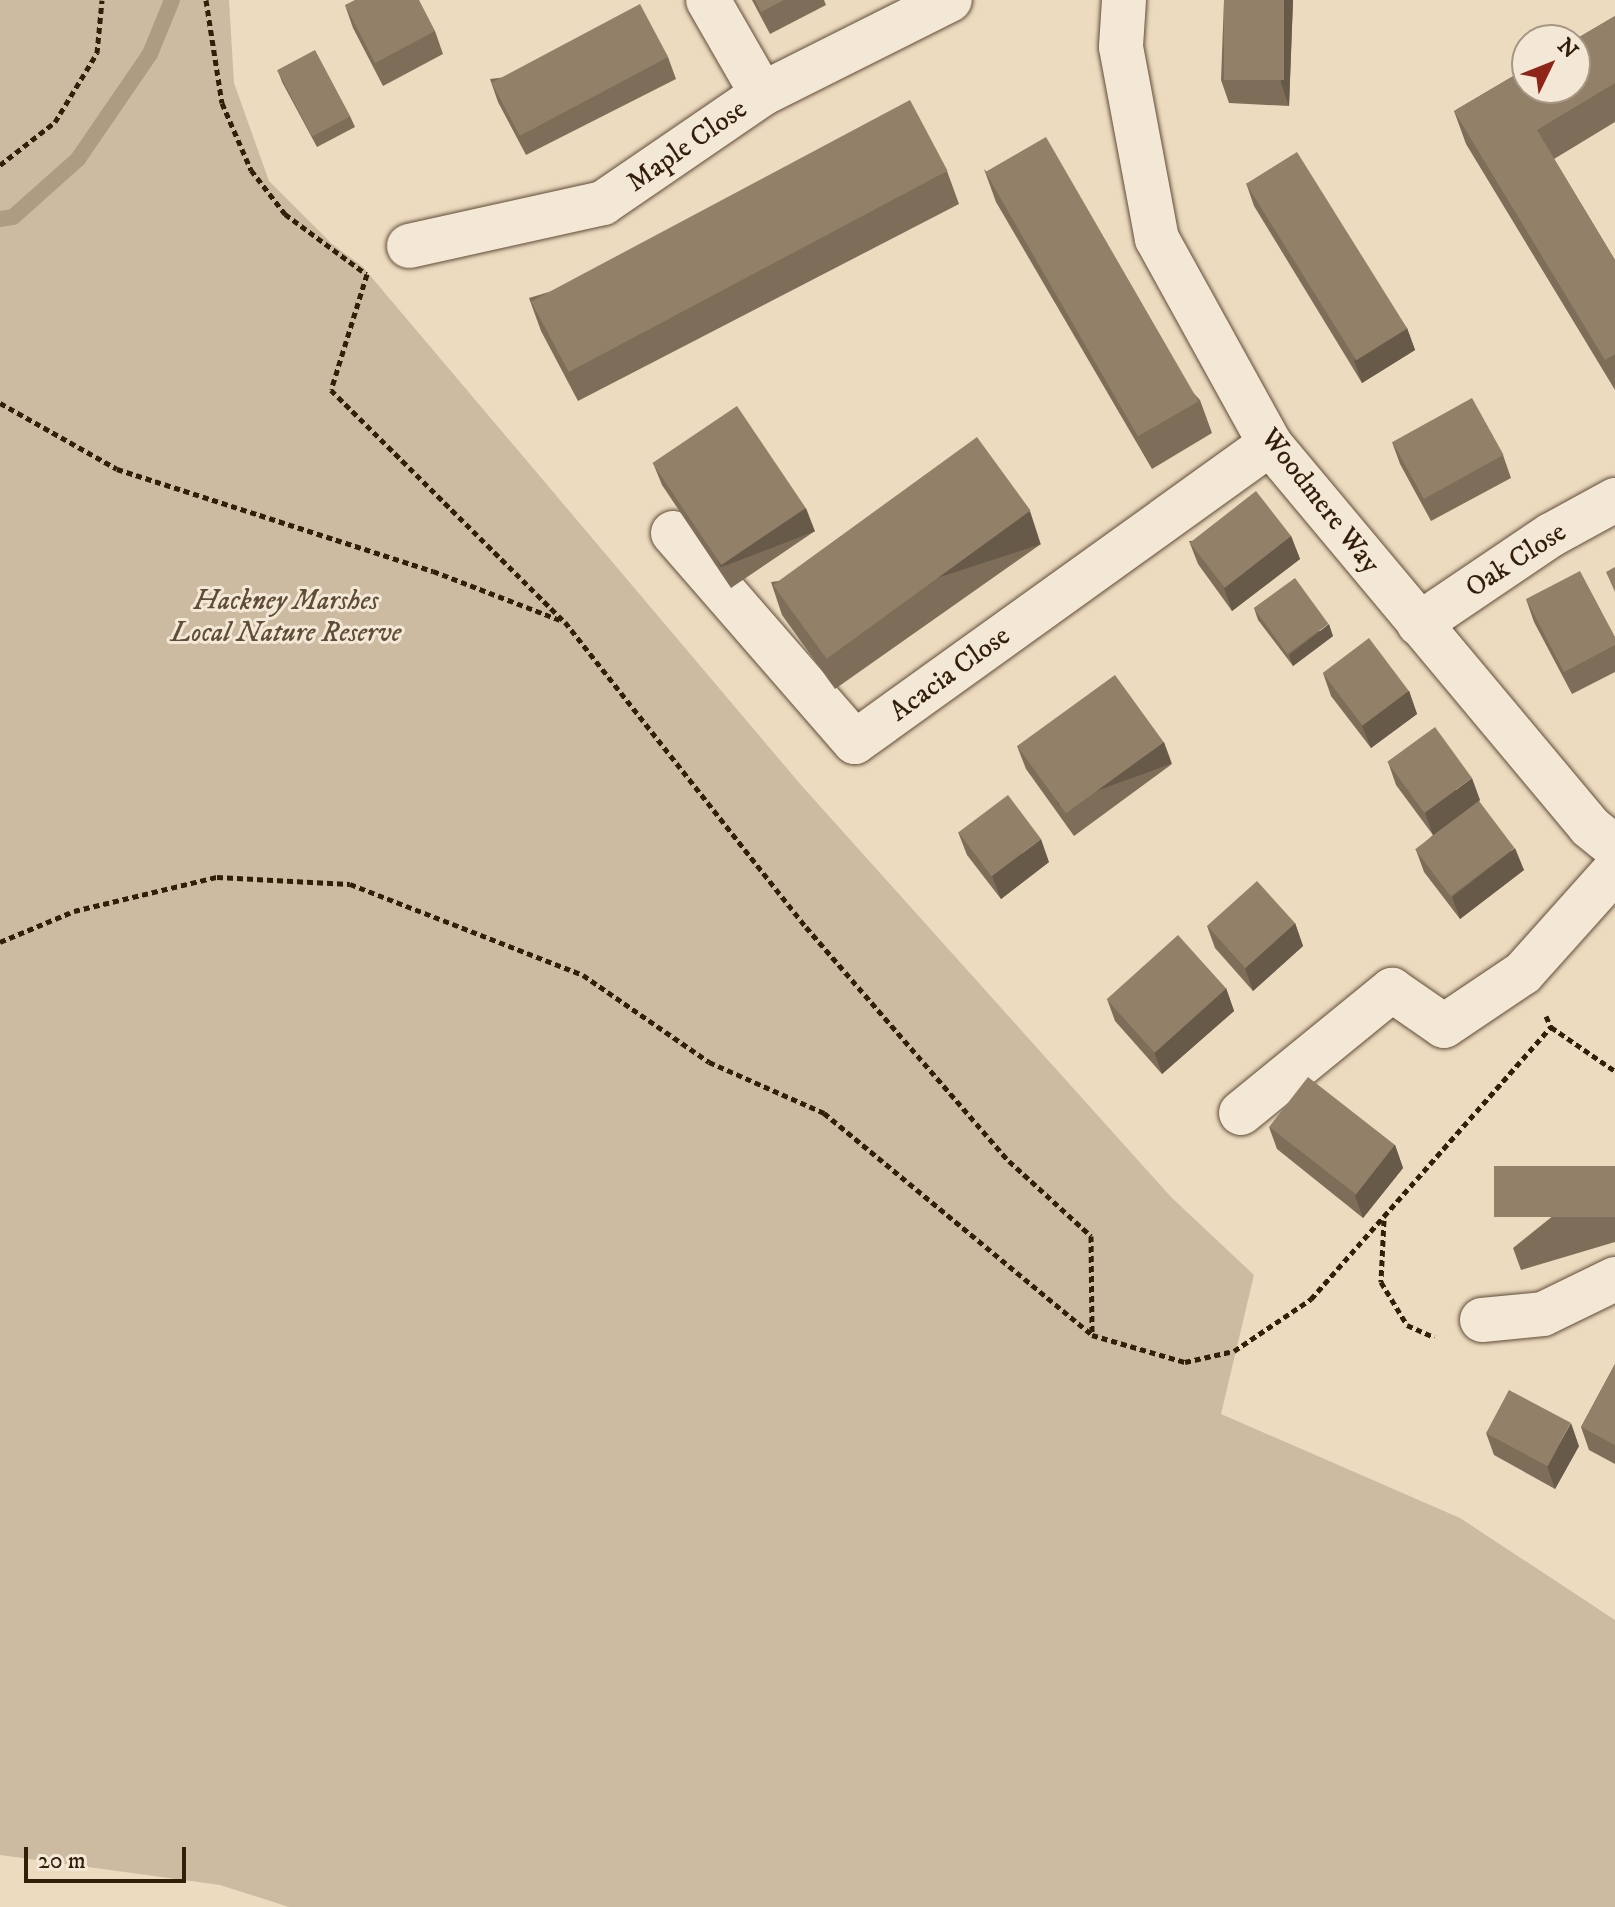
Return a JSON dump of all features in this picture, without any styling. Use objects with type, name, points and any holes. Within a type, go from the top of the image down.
[{"type":"street","points":[[708,0],[762,94]]},
{"type":"street","name":"Maple Close","points":[[409,246],[603,203],[762,94],[950,0]]},
{"type":"street","name":"Woodmere Way","points":[[1124,0],[1121,47],[1157,239],[1270,444],[1590,827],[1615,847]]},
{"type":"street","name":"Acacia Close","points":[[673,533],[855,742],[1270,444]]},
{"type":"street","name":"Oak Close","points":[[1419,624],[1551,535],[1615,500]]},
{"type":"street","points":[[1241,1113],[1392,990],[1444,1026],[1523,973],[1615,870]]},
{"type":"street","points":[[1482,1320],[1543,1314],[1615,1279]]},
{"type":"path","points":[[0,165],[55,122],[97,53],[102,0]]},
{"type":"path","points":[[206,0],[222,103],[251,170],[285,214],[366,274]]},
{"type":"path","points":[[409,246],[366,274],[331,390],[565,622],[806,927],[1009,1161],[1091,1236],[1092,1335]]},
{"type":"path","points":[[0,403],[117,469],[433,571],[565,622]]},
{"type":"path","points":[[0,942],[74,911],[217,877],[350,884],[583,975],[709,1062],[824,1113],[1092,1335],[1185,1362],[1234,1351],[1311,1299],[1551,1027],[1615,1071]]},
{"type":"path","points":[[1384,1219],[1381,1282],[1407,1325],[1442,1341],[1482,1320]]},
{"type":"green space","name":"Hackney Marshes Local Nature Reserve","points":[[0,0],[229,0],[234,83],[269,181],[332,244],[362,266],[801,785],[1171,1197],[1254,1275],[1221,1414],[1460,1518],[1615,1620],[1615,1907],[289,1907],[220,1885],[0,1855]]},
{"type":"building","points":[[355,0],[419,0],[435,31],[375,63],[345,5]]},
{"type":"building","points":[[755,0],[784,0],[761,12]]},
{"type":"building","points":[[1224,0],[1284,0],[1284,80],[1224,80]]},
{"type":"building","points":[[640,4],[668,57],[520,136],[492,83]]},
{"type":"building","points":[[1615,16],[1615,83],[1591,97],[1591,30]]},
{"type":"building","points":[[315,50],[350,116],[312,136],[277,70]]},
{"type":"building","points":[[1511,77],[1511,104],[1580,104],[1537,130],[1615,260],[1615,354],[1605,360],[1454,111]]},
{"type":"building","points":[[910,100],[948,171],[569,372],[531,301]]},
{"type":"building","points":[[1046,137],[1198,401],[1138,436],[985,172]]},
{"type":"building","points":[[1297,152],[1407,328],[1356,360],[1246,184]]},
{"type":"building","points":[[1472,398],[1504,455],[1424,499],[1392,442]]},
{"type":"building","points":[[737,406],[806,508],[721,565],[652,463]]},
{"type":"building","points":[[977,437],[1030,511],[827,659],[773,585]]},
{"type":"building","points":[[1256,491],[1291,536],[1225,588],[1190,543]]},
{"type":"building","points":[[1615,567],[1615,592],[1606,572]]},
{"type":"building","points":[[1580,571],[1615,637],[1615,645],[1564,672],[1526,599]]},
{"type":"building","points":[[1295,578],[1329,624],[1287,654],[1254,608]]},
{"type":"building","points":[[1369,638],[1409,691],[1362,726],[1323,673]]},
{"type":"building","points":[[1115,675],[1164,742],[1066,813],[1017,746]]},
{"type":"building","points":[[1435,727],[1472,778],[1424,813],[1387,762]]},
{"type":"building","points":[[1008,795],[1041,839],[992,876],[958,832]]},
{"type":"building","points":[[1479,801],[1515,848],[1451,896],[1415,849]]},
{"type":"building","points":[[1257,881],[1295,923],[1245,968],[1207,926]]},
{"type":"building","points":[[1178,935],[1226,989],[1155,1053],[1107,999]]},
{"type":"building","points":[[1308,1077],[1395,1145],[1356,1194],[1269,1127]]},
{"type":"building","points":[[1494,1166],[1615,1166],[1615,1217],[1494,1217]]},
{"type":"building","points":[[1615,1364],[1615,1445],[1581,1427]]},
{"type":"building","points":[[1509,1390],[1571,1423],[1548,1466],[1486,1433]]},
{"type":"waterway","points":[[0,219],[13,217],[78,159],[150,54],[172,0]]}]
